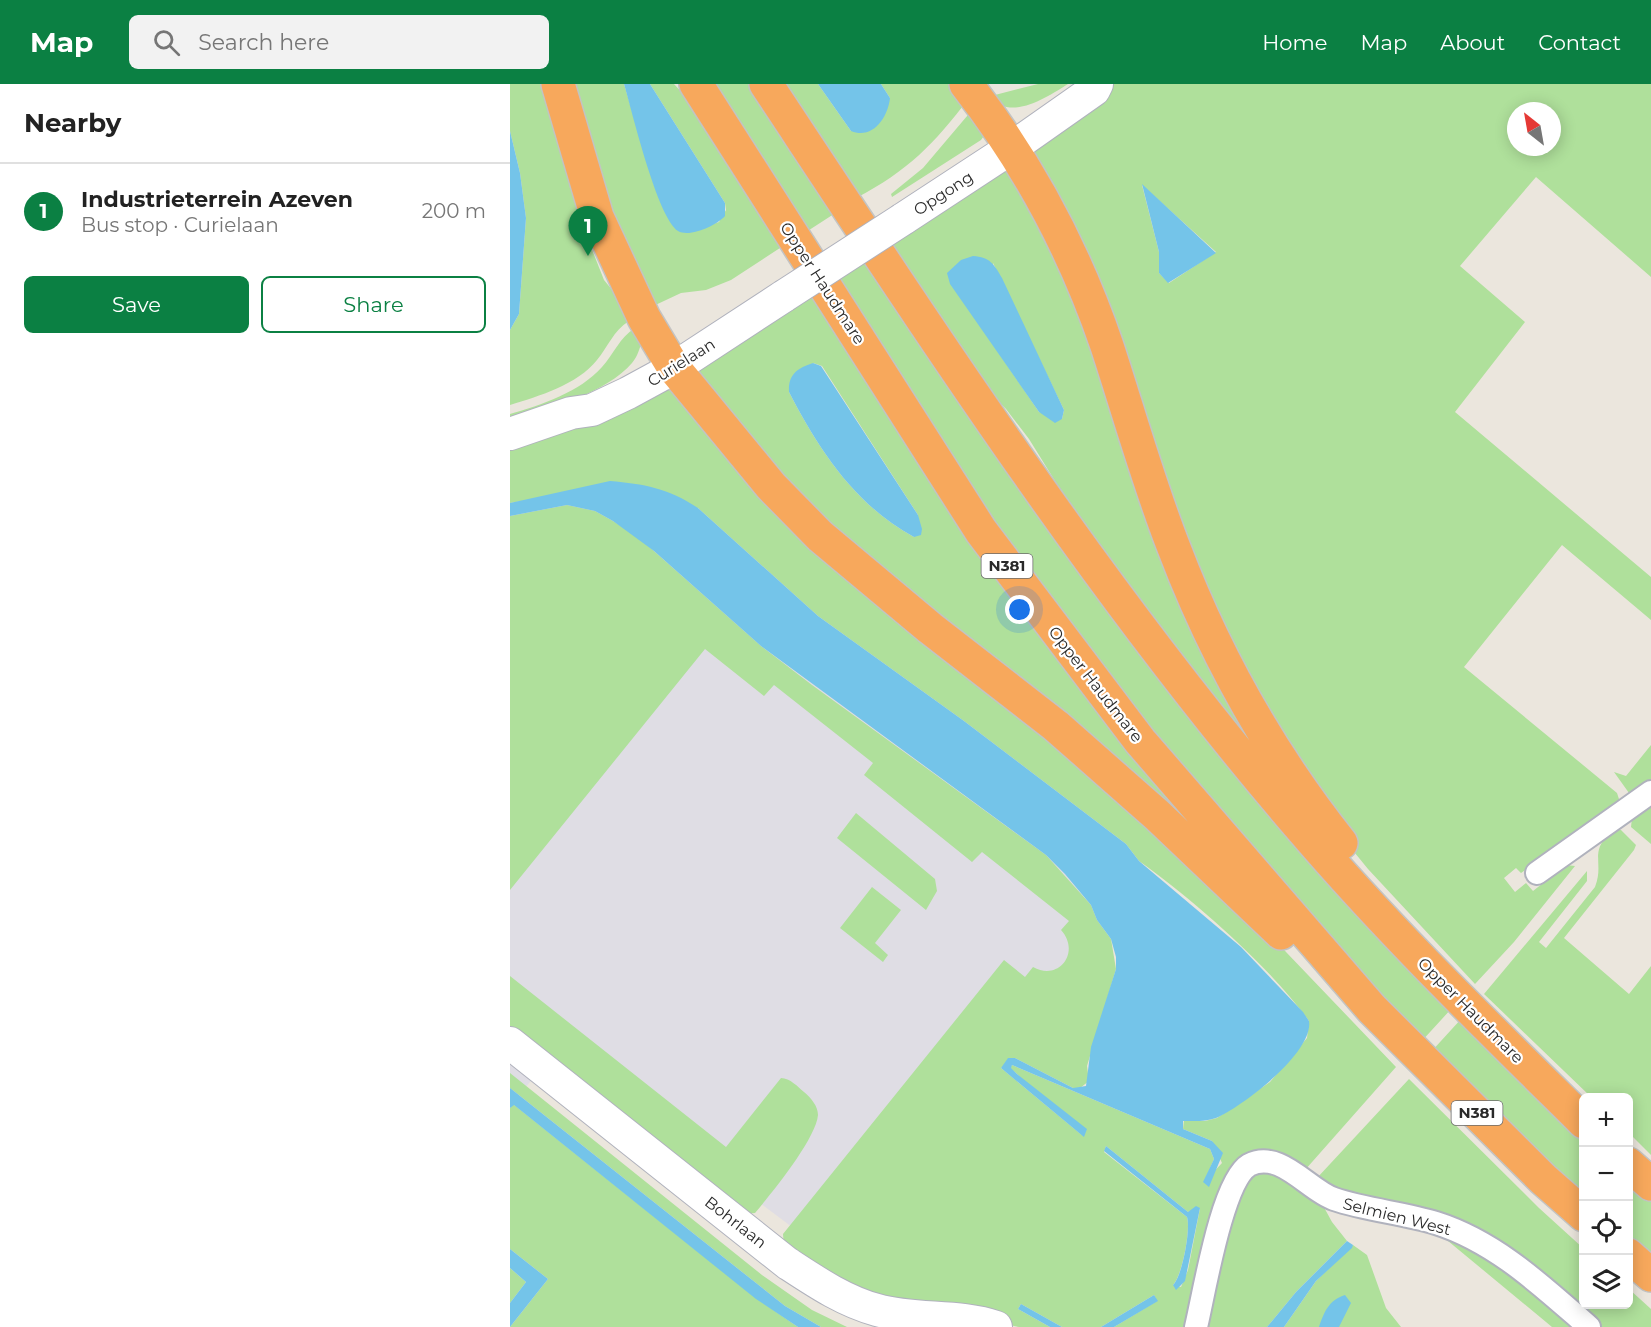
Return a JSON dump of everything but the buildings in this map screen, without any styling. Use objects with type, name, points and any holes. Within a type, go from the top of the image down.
[{"type":"highway","name":"N381","points":[[558,84],[597,217],[616,262],[669,360],[771,486],[820,536],[930,628],[1056,726],[1157,815],[1269,922],[1372,1009]]},
{"type":"highway","name":"Opper Haudmare","points":[[696,84],[981,531],[1140,741],[1372,1009],[1543,1179],[1579,1211]]},
{"type":"highway","name":"Opper Haudmare","points":[[766,84],[1044,498],[1106,583],[1228,741],[1386,924],[1579,1117]]},
{"type":"highway","points":[[966,84],[1008,140],[1070,252],[1088,296],[1173,547],[1216,643],[1259,722],[1297,784],[1370,880],[1438,978]]},
{"type":"highway","points":[[1633,1168],[1651,1184]]},
{"type":"highway","points":[[1633,1259],[1651,1275]]},
{"type":"main road","name":"Opgong","points":[[1008,140],[1076,84]]},
{"type":"main road","name":"Opgong","points":[[779,288],[1008,140],[1094,90],[1097,84]]},
{"type":"main road","name":"Curielaan","points":[[510,434],[571,413],[592,410],[779,288]]},
{"type":"main road","name":"Bohrlaan","points":[[510,1043],[816,1283],[836,1294],[878,1310],[979,1321],[996,1327]]},
{"type":"street","points":[[1537,873],[1651,792]]},
{"type":"street","name":"Selmien West","points":[[1196,1327],[1221,1219],[1236,1179],[1250,1165],[1267,1161],[1283,1168],[1332,1199],[1434,1223],[1478,1241],[1520,1268],[1589,1327]]},
{"type":"shaded area","points":[[552,452],[1119,907],[848,1269],[557,1051],[510,1105],[510,504]]},
{"type":"green space","points":[[510,84],[552,84],[575,196],[591,247],[604,280],[617,296],[629,321],[615,334],[589,369],[568,383],[510,405],[510,330],[519,314],[526,218],[520,173],[510,131]]},
{"type":"green space","points":[[564,84],[624,84],[654,185],[696,230],[719,222],[726,210],[725,203],[650,84],[674,84],[702,114],[783,246],[731,280],[706,290],[681,293],[649,308]]},
{"type":"green space","points":[[709,84],[753,84],[837,212],[803,234]]},
{"type":"green space","points":[[780,84],[818,84],[851,131],[890,98],[881,84],[958,84],[969,98],[932,143],[919,155],[891,177],[856,198]]},
{"type":"green space","points":[[1038,84],[1068,84],[1040,100],[1018,107],[999,104],[991,96]]},
{"type":"green space","points":[[1110,84],[1651,84],[1651,277],[1536,177],[1460,266],[1525,322],[1455,412],[1651,577],[1651,620],[1562,545],[1464,667],[1617,793],[1621,805],[1521,873],[1516,868],[1504,878],[1515,892],[1526,883],[1533,891],[1566,865],[1575,866],[1514,942],[1475,984],[1368,869],[1324,815],[1228,654],[1034,154],[1036,149]],"holes":[[[1142,185],[1216,252],[1169,283],[1159,273],[1159,252]]]},
{"type":"green space","points":[[973,109],[986,133],[981,140],[892,197],[891,194],[923,168]]},
{"type":"green space","points":[[1005,163],[1062,254],[1138,467],[1314,822],[1077,526],[1060,489],[1029,439],[1006,409],[976,379],[887,244]],"holes":[[[993,263],[1064,410],[1062,419],[1039,412],[998,352]]]},
{"type":"green space","points":[[868,256],[1452,1008],[1420,1043],[1227,827],[992,524],[832,279]]},
{"type":"green space","points":[[812,293],[1210,840],[823,531],[700,388],[694,362]],"holes":[[[813,363],[822,366],[918,515],[914,537],[893,524],[856,492],[826,455],[789,392]]]},
{"type":"green space","points":[[635,328],[643,338],[639,351],[634,360],[608,383],[576,399],[510,423],[510,414],[559,396],[583,384],[606,362],[625,336]]},
{"type":"green space","points":[[665,388],[674,390],[1244,908],[1396,1067],[1305,1170],[1259,1152],[1189,1327],[1114,1327],[1157,1301],[1154,1295],[1101,1327],[1062,1327],[1021,1304],[1018,1309],[1050,1327],[1019,1327],[869,1297],[784,1246],[783,1234],[1004,960],[1025,977],[1033,967],[1042,971],[1059,968],[1068,955],[1067,939],[1061,930],[1069,921],[982,852],[972,862],[864,775],[873,763],[774,685],[764,696],[705,649],[510,890],[510,516],[567,505],[595,511],[637,536],[761,646],[1046,855],[1091,905],[1097,920],[1111,939],[1116,969],[1087,1066],[1089,1081],[1080,1088],[1073,1088],[1015,1058],[1001,1068],[1083,1136],[1010,1068],[1012,1065],[1210,1149],[1214,1159],[1204,1182],[1222,1163],[1212,1141],[1183,1129],[1184,1120],[1205,1121],[1217,1118],[1270,1082],[1307,1038],[1309,1021],[1293,1000],[1230,935],[1139,861],[1126,844],[964,721],[818,616],[698,508],[522,501],[510,503],[510,441]],"holes":[[[1106,1146],[1188,1212],[1200,1208],[1188,1270],[1181,1287],[1173,1285],[1180,1272],[1185,1252],[1187,1217],[1104,1152]]]},
{"type":"green space","points":[[1651,745],[1651,780],[1635,793],[1629,793],[1614,772],[1626,776]]},
{"type":"green space","points":[[1651,803],[1651,844],[1631,827],[1632,818]]},
{"type":"green space","points":[[856,813],[935,879],[937,891],[926,910],[837,838]]},
{"type":"green space","points":[[1614,830],[1621,830],[1636,845],[1564,938],[1629,994],[1651,966],[1651,1155],[1633,1137],[1633,1093],[1587,1093],[1484,994],[1587,871],[1587,881],[1539,942],[1546,948],[1595,887],[1598,878],[1599,851],[1606,837]]},
{"type":"green space","points":[[872,887],[901,910],[875,943],[888,955],[883,962],[840,928]]},
{"type":"green space","points":[[510,976],[726,1147],[781,1078],[791,1081],[807,1094],[817,1108],[818,1115],[810,1138],[792,1166],[755,1213],[743,1214],[510,1027]]},
{"type":"green space","points":[[1462,1018],[1579,1135],[1579,1199],[1430,1053]]},
{"type":"green space","points":[[510,1073],[762,1275],[812,1310],[847,1327],[821,1327],[785,1306],[510,1088]]},
{"type":"green space","points":[[1409,1079],[1539,1208],[1579,1244],[1579,1309],[1633,1309],[1633,1293],[1651,1309],[1651,1327],[1598,1327],[1541,1280],[1340,1191],[1317,1178]]},
{"type":"green space","points":[[513,1104],[756,1298],[798,1327],[510,1327],[548,1279],[510,1249],[510,1108]]},
{"type":"green space","points":[[1264,1168],[1320,1200],[1332,1222],[1347,1241],[1296,1292],[1267,1327],[1202,1327],[1244,1179]]},
{"type":"green space","points":[[1633,1185],[1651,1201],[1651,1263],[1633,1247]]},
{"type":"green space","points":[[1442,1236],[1475,1247],[1577,1327],[1552,1327]]},
{"type":"green space","points":[[1353,1245],[1367,1255],[1386,1308],[1401,1327],[1284,1327],[1316,1281]]},
{"type":"green space","points":[[510,1268],[526,1282],[510,1303]]},
{"type":"water","points":[[624,84],[650,84],[725,203],[725,216],[716,223],[703,230],[683,233],[670,222],[654,185]]},
{"type":"water","points":[[818,84],[881,84],[890,98],[889,105],[883,119],[872,130],[859,133],[851,131]]},
{"type":"water","points":[[510,131],[520,173],[526,218],[519,314],[510,330]]},
{"type":"water","points":[[1142,184],[1216,253],[1168,283],[1159,273],[1159,252]]},
{"type":"water","points":[[973,256],[991,262],[1002,278],[1064,410],[1062,419],[1055,423],[1039,412],[950,284],[947,273],[961,260]]},
{"type":"water","points":[[813,363],[821,366],[918,515],[922,529],[921,535],[914,537],[874,509],[841,474],[813,435],[789,392],[789,386],[795,373],[802,367]]},
{"type":"water","points":[[610,481],[666,491],[698,508],[818,616],[964,721],[1126,844],[1139,861],[1241,947],[1303,1012],[1309,1021],[1308,1034],[1289,1062],[1274,1077],[1242,1103],[1216,1118],[1204,1121],[1183,1121],[1183,1129],[1212,1141],[1223,1153],[1209,1187],[1203,1182],[1214,1159],[1210,1149],[1012,1065],[1011,1068],[1017,1074],[1087,1129],[1084,1137],[1001,1068],[1008,1058],[1015,1058],[1073,1088],[1086,1086],[1091,1047],[1116,969],[1116,957],[1111,939],[1097,920],[1091,905],[1046,855],[761,646],[654,551],[613,521],[595,511],[567,505],[510,516],[510,503]]},
{"type":"water","points":[[510,1088],[785,1306],[821,1327],[798,1327],[756,1299],[514,1105],[510,1108]]},
{"type":"water","points":[[1106,1146],[1188,1212],[1196,1206],[1200,1208],[1185,1281],[1176,1290],[1173,1285],[1180,1273],[1185,1252],[1188,1232],[1187,1217],[1104,1151]]},
{"type":"water","points":[[1347,1241],[1353,1245],[1352,1248],[1316,1281],[1284,1327],[1267,1327],[1296,1292]]},
{"type":"water","points":[[510,1249],[548,1279],[510,1327],[510,1303],[526,1282],[510,1268]]},
{"type":"water","points":[[1154,1295],[1158,1301],[1114,1327],[1101,1327]]},
{"type":"water","points":[[1345,1295],[1351,1303],[1339,1327],[1319,1327],[1328,1307],[1339,1297]]},
{"type":"water","points":[[1021,1304],[1062,1327],[1050,1327],[1018,1309]]},
{"type":"place","name":"Industrieterrein Azeven","points":[[588,256]]}]
